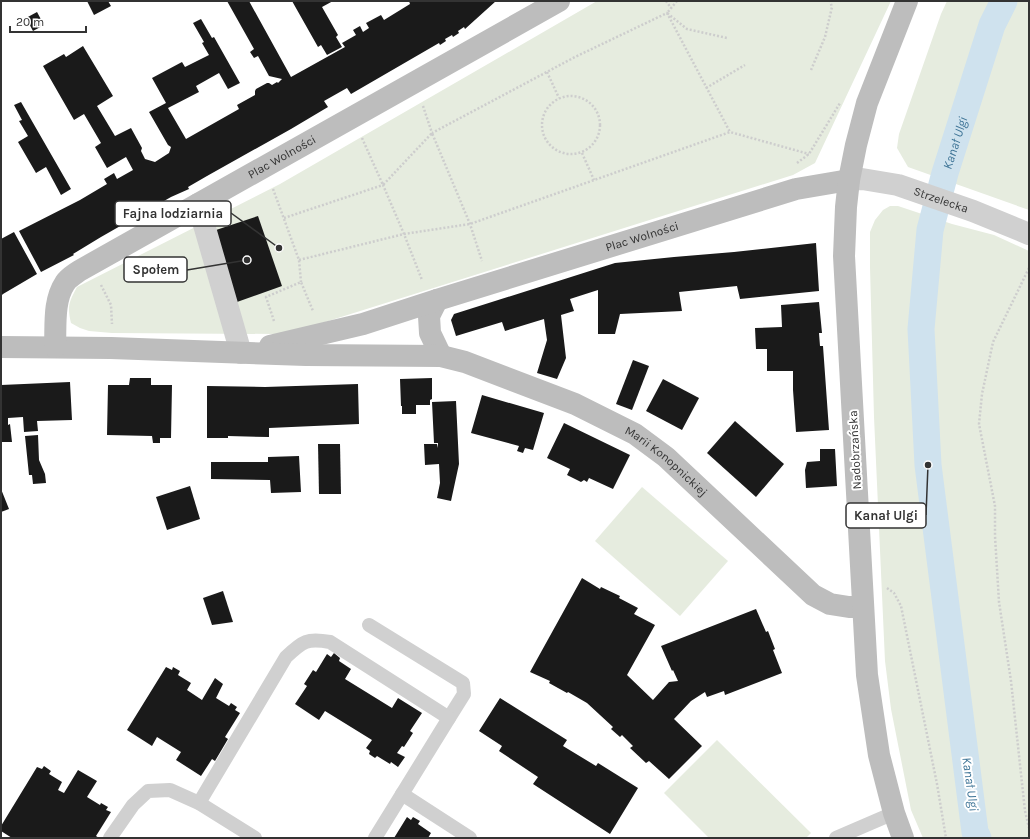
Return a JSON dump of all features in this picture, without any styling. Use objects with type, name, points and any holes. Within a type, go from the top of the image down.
[{"type":"street","name":"Plac Wolności","points":[[55,347],[58,298],[66,282],[79,271],[559,1]]},
{"type":"street","name":"Nadobrzańska","points":[[903,838],[894,814],[879,755],[866,675],[844,256],[846,207],[849,180],[856,145],[867,103],[907,1]]},
{"type":"street","name":"Strzelecka","points":[[849,180],[862,179],[898,185],[973,211],[1029,234]]},
{"type":"street","name":"Plac Wolności","points":[[241,353],[363,324],[796,189],[849,180]]},
{"type":"street","points":[[198,204],[241,353]]},
{"type":"street","points":[[437,300],[429,316],[430,333],[441,356]]},
{"type":"street","name":"Plac Wolności","points":[[1,347],[55,347],[306,355],[441,356]]},
{"type":"street","name":"Marii Konopnickiej","points":[[441,356],[465,362],[575,404],[635,434],[666,457],[813,595],[830,604],[849,607],[863,607]]},
{"type":"lane","points":[[369,625],[463,683],[464,694],[375,838]]},
{"type":"lane","points":[[199,803],[286,657],[300,644],[315,640],[330,642],[449,718]]},
{"type":"lane","points":[[110,838],[133,804],[148,791],[170,790],[199,803],[255,838]]},
{"type":"lane","points":[[402,794],[470,838]]},
{"type":"lane","points":[[836,838],[894,814]]},
{"type":"path","points":[[666,1],[671,8]]},
{"type":"path","points":[[284,218],[383,185],[432,133],[575,57],[667,13],[677,1]]},
{"type":"path","points":[[810,70],[825,37],[832,7],[830,1]]},
{"type":"path","points":[[667,13],[687,29],[727,38]]},
{"type":"path","points":[[667,13],[730,132]]},
{"type":"path","points":[[706,88],[745,65]]},
{"type":"path","points":[[546,72],[559,98]]},
{"type":"path","points":[[578,96],[594,106],[598,114],[600,132],[596,141],[590,148],[582,153],[572,155],[562,153],[553,148],[546,141],[542,131],[542,121],[545,111],[551,103],[559,98],[578,96]]},
{"type":"path","points":[[421,100],[432,133],[470,224],[482,263]]},
{"type":"path","points":[[299,260],[404,234],[470,224],[730,132],[809,154],[841,101]]},
{"type":"path","points":[[360,134],[404,234],[423,282]]},
{"type":"path","points":[[582,153],[594,180]]},
{"type":"path","points":[[271,184],[299,260],[301,282],[313,312]]},
{"type":"path","points":[[1029,268],[993,342],[982,394],[979,424],[995,506],[995,536],[999,602],[1011,681],[1024,811],[1029,828]]},
{"type":"path","points":[[274,321],[266,297],[301,282]]},
{"type":"path","points":[[882,584],[894,594],[901,606],[937,784],[946,838]]},
{"type":"shaded area","points":[[597,1],[891,1],[815,163],[793,175],[306,328],[276,334],[112,333],[89,331],[71,323],[69,312],[70,304],[77,287],[280,184]]},
{"type":"shaded area","points":[[947,1],[1029,1],[1029,210],[908,167],[897,148],[899,134],[941,14]]},
{"type":"shaded area","points":[[890,206],[898,206],[952,224],[994,235],[1029,251],[1029,838],[923,838],[911,810],[891,709],[885,661],[874,417],[870,232],[875,220],[883,210]]},
{"type":"shaded area","points":[[642,487],[728,561],[680,616],[595,541]]},
{"type":"shaded area","points":[[717,740],[811,833],[806,838],[709,838],[664,793]]},
{"type":"building","points":[[87,1],[108,1],[111,6],[94,15]]},
{"type":"building","points":[[227,1],[249,1],[291,77],[345,47],[342,43],[356,35],[353,30],[360,26],[363,32],[369,28],[366,23],[381,15],[384,20],[410,4],[409,1],[496,1],[465,29],[464,27],[453,37],[452,35],[445,39],[446,41],[440,45],[439,43],[351,94],[347,88],[324,101],[328,107],[188,187],[189,189],[171,197],[101,237],[73,254],[74,255],[41,272],[19,231],[80,200],[107,184],[104,179],[114,173],[117,179],[133,170],[126,157],[107,168],[95,147],[101,143],[84,114],[74,120],[43,66],[64,54],[66,57],[83,46],[113,96],[97,106],[115,136],[131,128],[142,148],[141,151],[145,159],[155,162],[169,153],[171,147],[168,145],[149,112],[166,103],[152,78],[182,62],[185,67],[209,55],[202,43],[204,42],[193,23],[201,19],[212,38],[214,37],[240,83],[228,89],[219,73],[196,86],[199,92],[168,108],[186,139],[239,109],[237,105],[255,95],[256,89],[267,83],[272,85],[277,82],[278,83],[282,79],[269,76],[258,56],[254,58],[250,52],[254,49]]},
{"type":"building","points":[[292,1],[333,1],[322,7],[338,35],[336,37],[342,47],[327,55],[321,45],[318,47]]},
{"type":"building","points":[[37,12],[44,25],[33,31],[26,18]]},
{"type":"building","points":[[21,102],[71,189],[61,195],[46,167],[36,173],[18,142],[28,136],[19,121],[22,120],[14,105]]},
{"type":"building","points":[[258,216],[282,286],[237,302],[213,231]]},
{"type":"building","points":[[14,232],[37,274],[1,296],[1,239]]},
{"type":"building","points":[[816,243],[819,291],[740,299],[737,286],[679,292],[682,311],[620,314],[615,334],[598,334],[598,290],[570,299],[574,311],[561,315],[566,358],[557,379],[537,373],[547,340],[544,319],[505,331],[502,322],[456,336],[451,320],[454,314],[615,263]]},
{"type":"building","points":[[819,302],[822,333],[819,333],[820,346],[823,346],[829,430],[796,432],[793,371],[767,371],[767,349],[756,349],[755,328],[782,327],[781,305]]},
{"type":"building","points":[[633,360],[649,366],[632,410],[616,404]]},
{"type":"building","points":[[130,378],[151,378],[151,385],[172,385],[171,438],[160,438],[160,443],[153,443],[152,436],[107,435],[108,385],[129,385]]},
{"type":"building","points":[[432,378],[432,399],[430,400],[430,405],[416,405],[416,414],[402,414],[400,379]]},
{"type":"building","points":[[663,379],[699,398],[682,430],[646,411]]},
{"type":"building","points":[[70,382],[72,420],[37,421],[38,431],[24,432],[23,417],[8,418],[12,442],[1,442],[1,385]]},
{"type":"building","points":[[358,384],[359,424],[269,428],[269,437],[228,436],[228,438],[207,438],[207,386],[265,387]]},
{"type":"building","points":[[482,395],[544,413],[533,450],[525,448],[523,453],[517,451],[519,446],[471,433]]},
{"type":"building","points":[[456,401],[459,464],[451,501],[437,498],[440,483],[439,464],[425,465],[424,444],[437,444],[438,448],[438,443],[434,443],[432,402]]},
{"type":"building","points":[[735,421],[784,464],[756,497],[707,453]]},
{"type":"building","points":[[564,423],[630,455],[613,489],[589,478],[587,482],[584,480],[581,482],[567,475],[570,469],[547,458]]},
{"type":"building","points":[[38,435],[39,460],[45,474],[46,483],[33,484],[32,475],[29,475],[25,436]]},
{"type":"building","points":[[318,444],[340,444],[341,494],[319,494]]},
{"type":"building","points":[[820,449],[835,449],[837,486],[806,488],[805,470],[807,462],[820,461]]},
{"type":"building","points":[[299,456],[301,492],[271,493],[270,480],[211,479],[211,462],[268,462],[268,457]]},
{"type":"building","points":[[190,486],[200,519],[167,530],[156,497]]},
{"type":"building","points":[[1,489],[9,509],[1,512]]},
{"type":"building","points":[[582,578],[600,589],[601,587],[620,596],[619,598],[638,608],[634,614],[655,625],[627,675],[653,700],[669,682],[678,681],[661,646],[756,609],[766,632],[768,631],[775,649],[773,650],[782,673],[725,695],[724,691],[707,697],[705,692],[691,701],[674,719],[702,746],[669,779],[649,761],[646,763],[630,748],[633,746],[622,735],[620,737],[611,729],[613,727],[587,703],[549,683],[550,681],[530,672]]},
{"type":"building","points":[[223,591],[233,622],[212,625],[203,598]]},
{"type":"building","points":[[334,653],[340,658],[339,661],[351,669],[345,679],[392,708],[398,698],[422,713],[410,731],[413,733],[404,747],[402,746],[397,753],[405,757],[398,767],[391,762],[390,764],[377,756],[375,758],[369,754],[370,751],[366,748],[372,740],[325,711],[319,720],[295,704],[307,686],[304,684],[313,670],[316,672],[327,654],[331,657]]},
{"type":"building","points":[[166,667],[172,670],[173,667],[180,671],[178,675],[191,683],[187,690],[202,700],[215,678],[223,684],[216,698],[229,706],[231,703],[237,707],[235,710],[240,713],[225,737],[228,739],[215,761],[212,759],[201,776],[176,760],[181,752],[157,737],[152,746],[127,730]]},
{"type":"building","points":[[500,698],[567,740],[563,746],[596,766],[598,763],[638,788],[610,834],[533,784],[538,777],[499,751],[502,746],[479,731]]},
{"type":"building","points":[[44,766],[51,771],[49,774],[62,782],[58,790],[64,793],[78,770],[97,781],[87,797],[100,805],[101,803],[108,807],[106,810],[111,812],[96,836],[99,838],[12,838],[1,831],[1,826],[37,767],[42,769]]},
{"type":"building","points":[[407,817],[411,820],[413,817],[420,821],[418,824],[431,833],[428,838],[394,838]]},
{"type":"waterway","name":"Kanał Ulgi","points":[[978,838],[975,832],[928,465],[921,329],[930,230],[945,173],[992,25],[1004,1]]},
{"type":"place","name":"Fajna lodziarnia","points":[[279,248]]},
{"type":"place","name":"Społem","points":[[247,260]]},
{"type":"place","name":"Kanał Ulgi","points":[[928,465]]}]
